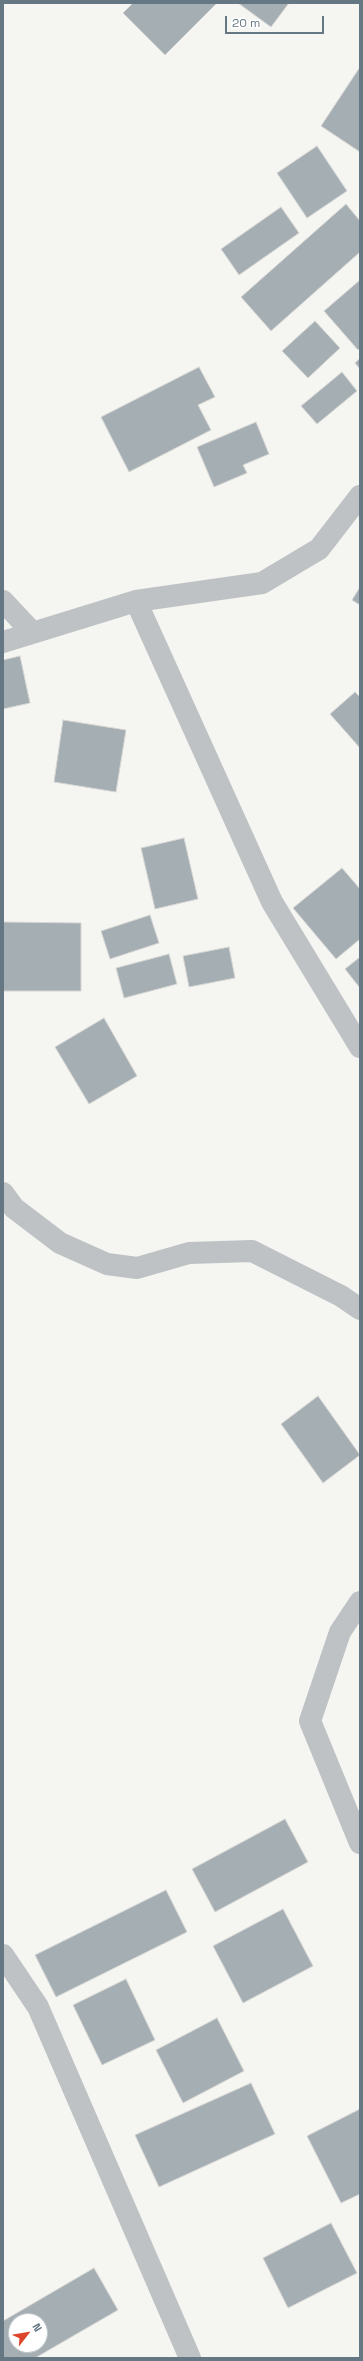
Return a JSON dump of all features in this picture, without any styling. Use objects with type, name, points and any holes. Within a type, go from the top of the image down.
[{"type":"street","points":[[3,642],[136,601],[262,584],[319,549],[360,496]]},
{"type":"street","points":[[3,600],[33,633]]},
{"type":"street","points":[[136,601],[272,902],[360,1047]]},
{"type":"street","points":[[3,1194],[14,1208],[60,1243],[107,1264],[137,1268],[189,1252],[252,1251],[341,1296],[360,1309]]},
{"type":"street","points":[[360,1602],[340,1632],[310,1721],[360,1843]]},
{"type":"street","points":[[3,1956],[38,2007],[190,2358]]},
{"type":"building","points":[[133,3],[217,3],[165,55],[123,13]]},
{"type":"building","points":[[238,3],[289,3],[271,27]]},
{"type":"building","points":[[360,67],[360,152],[321,126]]},
{"type":"building","points":[[317,146],[347,191],[307,218],[277,173]]},
{"type":"building","points":[[346,204],[360,221],[360,252],[271,331],[241,297]]},
{"type":"building","points":[[281,207],[299,233],[239,275],[221,249]]},
{"type":"building","points":[[360,280],[360,348],[358,350],[324,311]]},
{"type":"building","points":[[315,321],[340,348],[308,378],[282,351]]},
{"type":"building","points":[[360,358],[360,369],[355,363]]},
{"type":"building","points":[[199,367],[215,397],[198,405],[211,430],[129,472],[101,417]]},
{"type":"building","points":[[342,372],[357,391],[317,424],[301,406]]},
{"type":"building","points":[[256,422],[269,454],[243,465],[247,473],[214,487],[197,447]]},
{"type":"building","points":[[360,587],[360,605],[352,600]]},
{"type":"building","points":[[20,656],[30,703],[3,709],[3,660]]},
{"type":"building","points":[[355,692],[360,697],[360,748],[330,714]]},
{"type":"building","points":[[63,720],[126,730],[116,792],[54,782]]},
{"type":"building","points":[[184,838],[198,899],[155,909],[141,848]]},
{"type":"building","points":[[342,868],[360,889],[360,939],[336,959],[293,908]]},
{"type":"building","points":[[150,915],[159,943],[110,959],[101,931]]},
{"type":"building","points":[[3,922],[81,923],[81,991],[3,991]]},
{"type":"building","points":[[229,947],[235,978],[189,987],[183,956]]},
{"type":"building","points":[[169,954],[177,984],[124,998],[116,968]]},
{"type":"building","points":[[360,957],[360,988],[345,969]]},
{"type":"building","points":[[104,1018],[137,1076],[89,1104],[55,1047]]},
{"type":"building","points":[[318,1396],[360,1455],[323,1483],[281,1424]]},
{"type":"building","points":[[285,1819],[308,1862],[215,1912],[192,1869]]},
{"type":"building","points":[[166,1890],[187,1932],[56,1997],[35,1955]]},
{"type":"building","points":[[283,1909],[313,1966],[243,2003],[213,1946]]},
{"type":"building","points":[[126,1979],[155,2040],[102,2065],[73,2005]]},
{"type":"building","points":[[217,2018],[244,2071],[183,2103],[156,2050]]},
{"type":"building","points":[[251,2083],[275,2134],[159,2187],[135,2135]]},
{"type":"building","points":[[360,2109],[360,2194],[341,2203],[307,2136]]},
{"type":"building","points":[[331,2223],[357,2273],[288,2308],[263,2258]]},
{"type":"building","points":[[94,2268],[118,2310],[48,2350],[48,2313],[17,2313]]},
{"type":"building","points":[[8,2318],[8,2353],[44,2353],[35,2358],[3,2358],[3,2321]]}]
